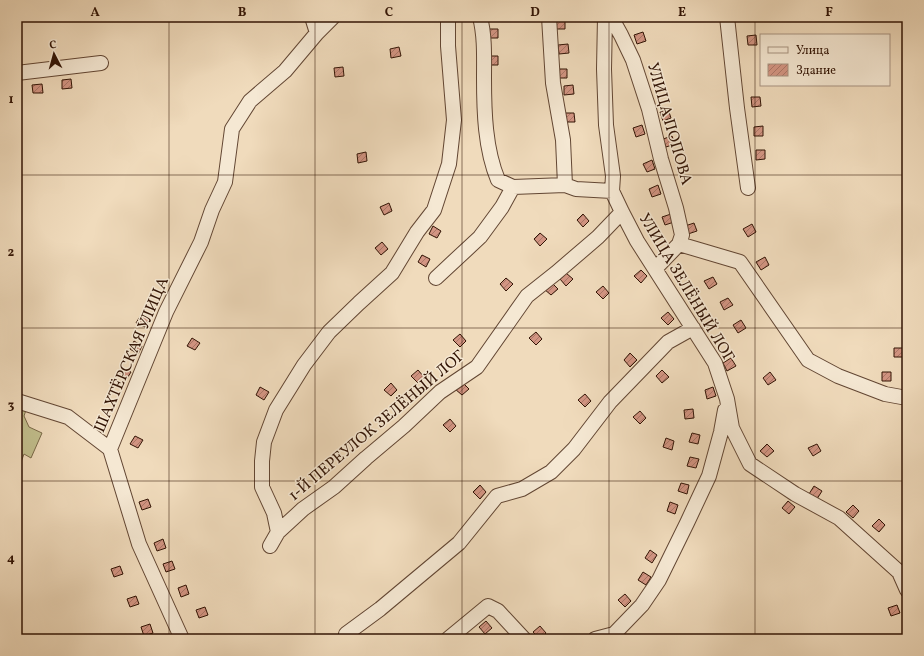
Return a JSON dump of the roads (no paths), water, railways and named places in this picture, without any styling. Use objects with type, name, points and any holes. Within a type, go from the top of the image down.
[{"type":"street","points":[[312,17],[317,33]]},
{"type":"street","name":"ШАХТЁРСКАЯ УЛИЦА","points":[[182,639],[139,544],[110,449],[166,312],[201,242],[212,210],[225,182],[232,130],[250,101],[285,71],[332,17]]},
{"type":"street","points":[[278,532],[274,513],[262,487],[264,442],[276,410],[304,365],[329,332],[359,302],[392,273],[417,232],[434,210],[449,164],[454,120],[448,46],[449,17]]},
{"type":"street","points":[[480,17],[484,32],[484,88],[488,136],[492,165],[498,180],[513,187],[565,185],[576,189],[612,191]]},
{"type":"street","points":[[549,17],[553,83],[563,140],[565,185]]},
{"type":"street","name":"УЛИЦА ЗЕЛЁНЫЙ ЛОГ","points":[[605,17],[604,69],[606,125],[613,176],[612,191],[622,212],[655,270],[715,364],[727,400],[732,428],[750,464],[796,494],[839,518],[899,572],[907,590]]},
{"type":"street","name":"УЛИЦА ПОПОВА","points":[[611,17],[633,60],[649,109],[682,235],[679,244]]},
{"type":"street","points":[[727,17],[748,188]]},
{"type":"street","points":[[17,73],[101,63]]},
{"type":"street","points":[[436,278],[480,236],[502,207],[513,187]]},
{"type":"street","name":"1-Й ПЕРЕУЛОК ЗЕЛЁНЫЙ ЛОГ","points":[[270,546],[278,532],[303,509],[334,487],[404,426],[440,392],[477,367],[527,296],[598,237],[622,212]]},
{"type":"street","points":[[655,270],[679,244],[740,262],[808,360],[838,376],[885,394],[907,398]]},
{"type":"street","points":[[348,637],[459,542],[497,496],[522,489],[550,472],[574,449],[610,402],[668,342],[693,328]]},
{"type":"street","points":[[595,639],[614,634],[642,605],[659,580],[709,476],[721,432],[727,400]]},
{"type":"street","points":[[17,401],[68,417],[110,449]]},
{"type":"street","points":[[448,639],[488,606],[498,611],[524,639]]}]
